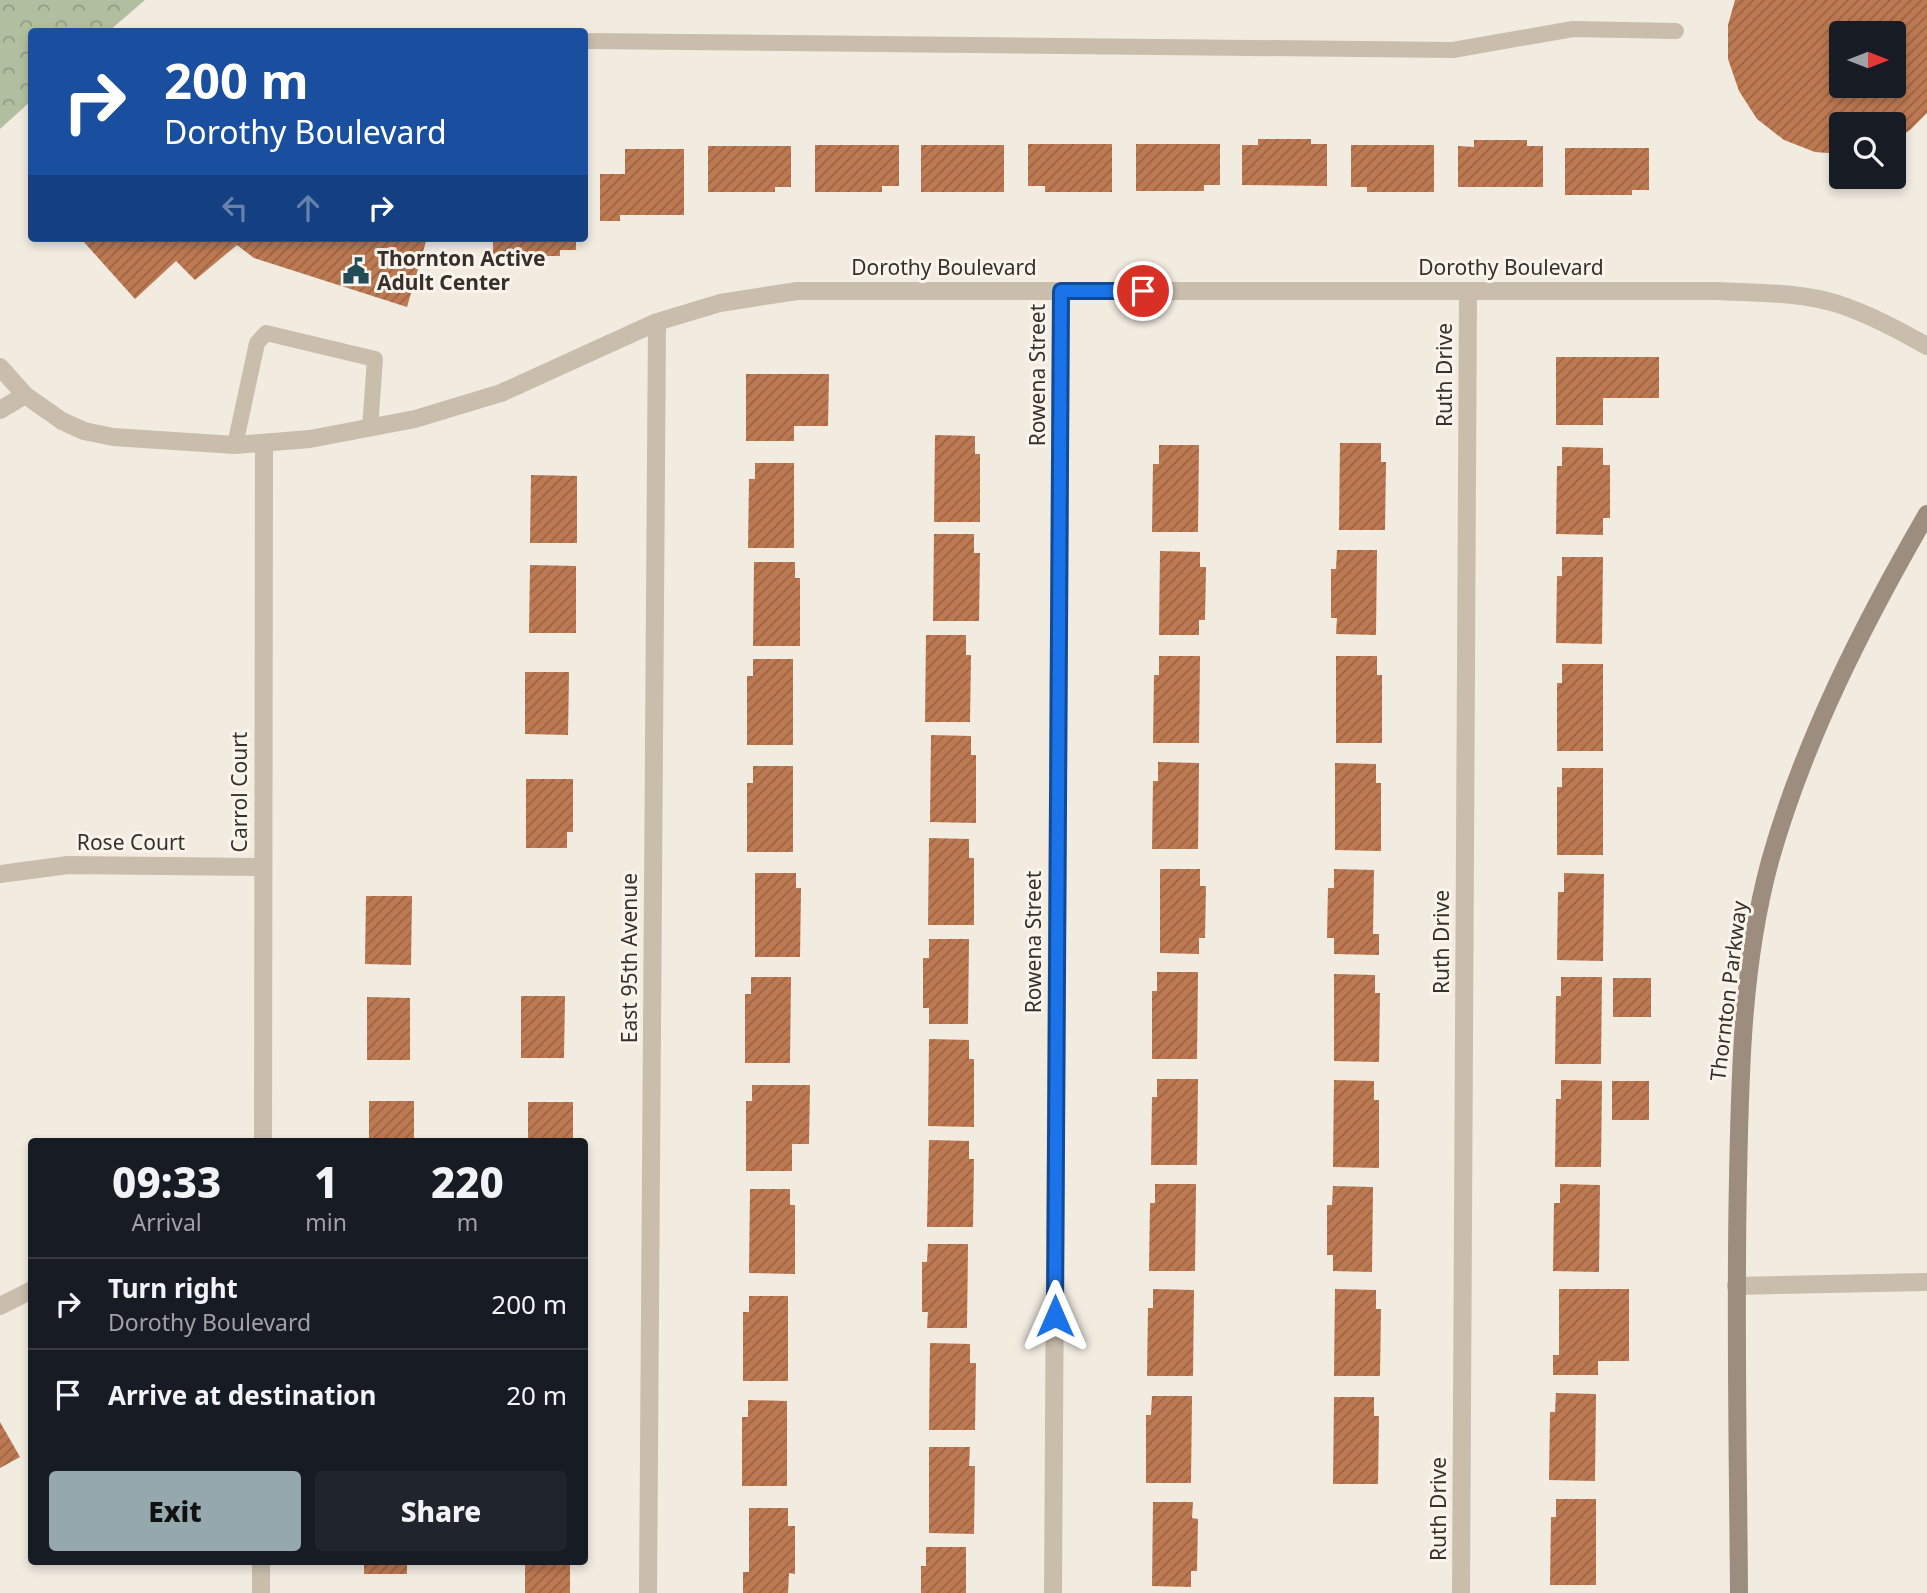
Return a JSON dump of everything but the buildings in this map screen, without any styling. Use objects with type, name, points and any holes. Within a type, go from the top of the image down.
[{"type":"main road","name":"Thornton Parkway","points":[[1739,1593],[1736,1286],[1740,1057],[1751,964],[1770,862],[1803,761],[1848,664],[1927,514]]},
{"type":"street","name":"Rowena Street","points":[[1053,1593],[1061,291]]},
{"type":"street","name":"Dorothy Boulevard","points":[[0,367],[25,395],[62,421],[84,431],[113,437],[234,445],[310,439],[415,419],[501,393],[657,323],[720,303],[797,292],[1468,291],[1778,294],[1836,303],[1873,317],[1927,346]]},
{"type":"street","name":"Ruth Drive","points":[[1461,1593],[1468,291]]},
{"type":"street","name":"East 95th Avenue","points":[[648,1593],[657,323]]},
{"type":"street","points":[[0,410],[25,395]]},
{"type":"street","name":"Carrol Court","points":[[263,1138],[264,443]]},
{"type":"street","name":"Rose Court","points":[[0,874],[68,865],[263,867]]},
{"type":"street","points":[[1736,1286],[1927,1282]]},
{"type":"street","points":[[0,1306],[28,1292]]},
{"type":"street","points":[[261,1565],[261,1593]]},
{"type":"lane","points":[[588,41],[1453,50],[1573,29],[1676,31]]},
{"type":"lane","points":[[234,445],[257,343],[266,332],[375,359],[370,428]]},
{"type":"green space","points":[[0,0],[145,0],[112,28],[28,28],[28,104],[0,129]]},
{"type":"place","name":"Thornton Active Adult Center","points":[[356,271]]},
{"type":"route","points":[[1055,1316],[1061,291],[1143,291]]}]
